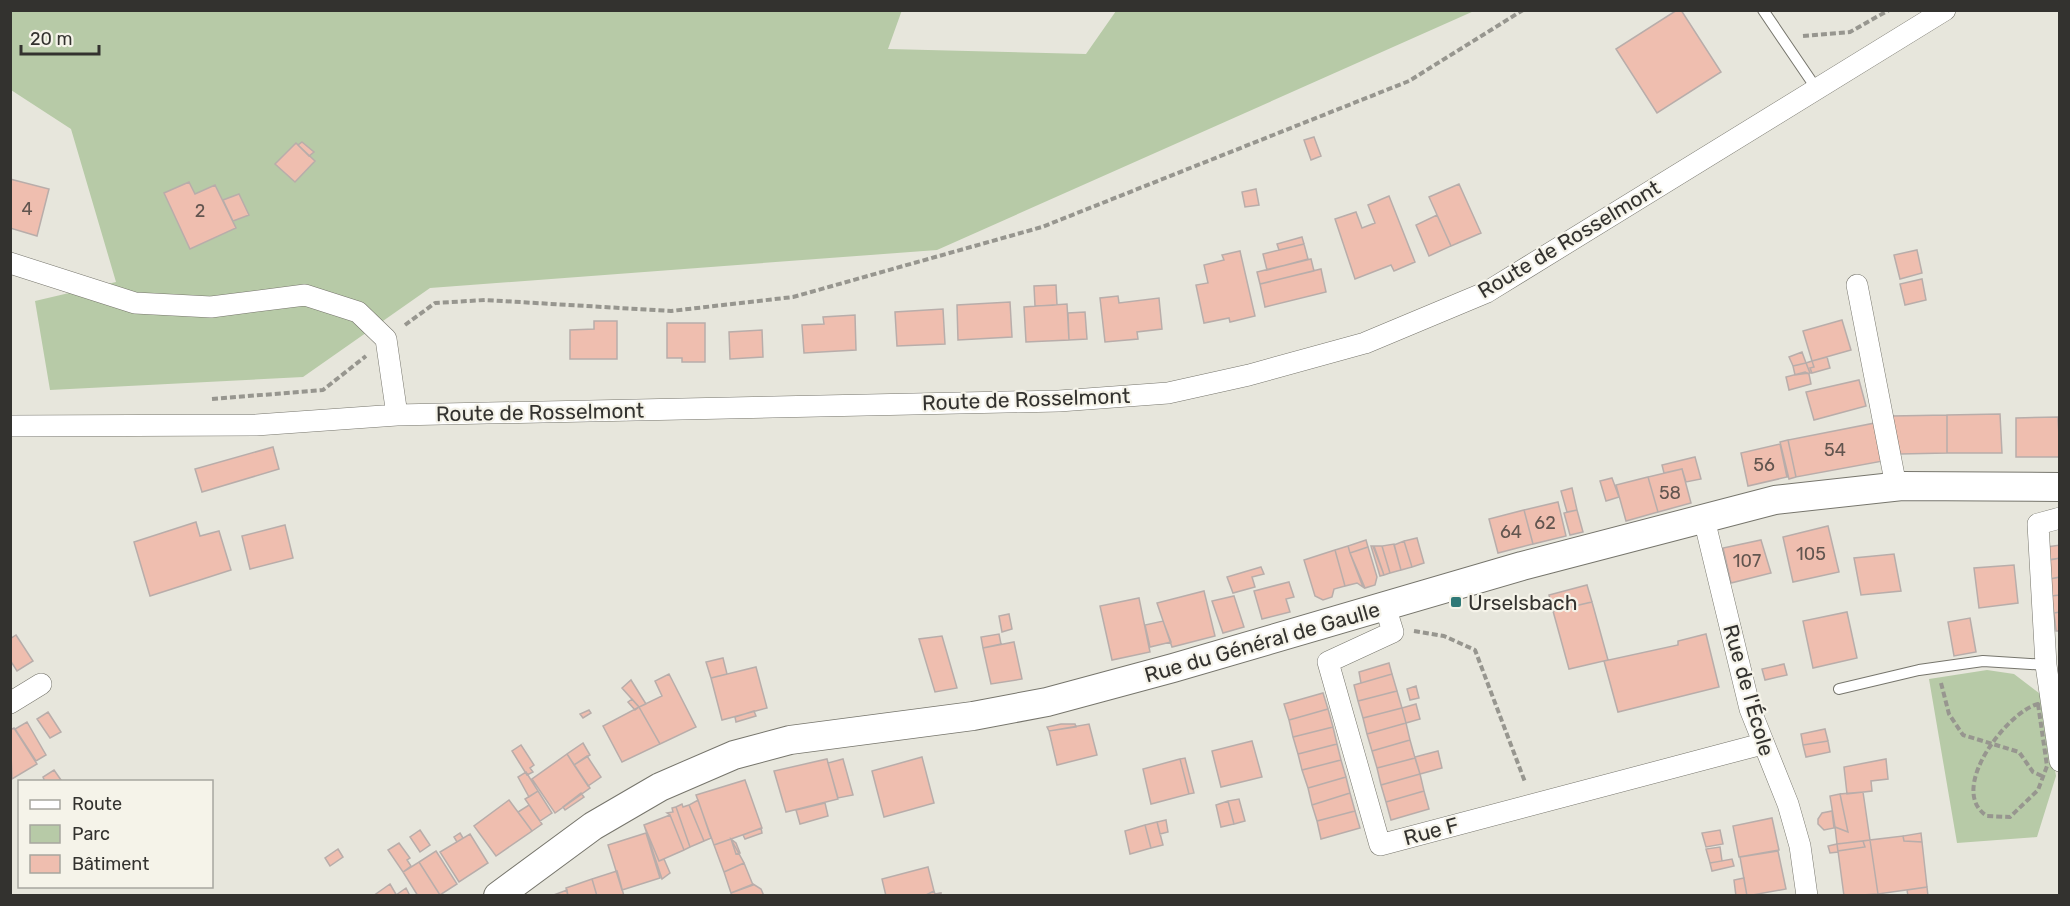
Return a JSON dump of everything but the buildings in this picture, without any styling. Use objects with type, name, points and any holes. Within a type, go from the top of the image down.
[{"type":"main road","name":"Rue du Général de Gaulle","points":[[498,896],[593,826],[660,787],[734,755],[790,740],[973,716],[1047,702],[1389,619],[1522,566],[1775,500],[1896,486],[2060,487]]},
{"type":"street","name":"Route de Rosselmont","points":[[10,426],[256,425],[397,415],[1059,400],[1168,393],[1249,375],[1365,343],[1487,292],[1945,10]]},
{"type":"street","points":[[10,263],[135,303],[211,307],[305,295],[358,312],[386,339],[397,415]]},
{"type":"street","points":[[1857,285],[1896,486]]},
{"type":"street","points":[[2060,518],[2038,524],[2046,665],[2060,761]]},
{"type":"street","name":"Rue de l'École","points":[[1704,519],[1750,709],[1762,744],[1788,804],[1800,846],[1807,896]]},
{"type":"street","name":"Rue F","points":[[1389,619],[1328,662],[1380,845],[1762,744]]},
{"type":"street","points":[[10,703],[41,684]]},
{"type":"lane","points":[[1763,10],[1816,88]]},
{"type":"lane","points":[[1839,688],[1938,667],[1983,661],[2046,665]]},
{"type":"path","points":[[206,400],[323,390],[435,303],[485,300],[671,311],[793,297],[1041,227],[1410,81],[1523,10]]},
{"type":"path","points":[[1789,48],[1805,35],[1850,32],[1889,10]]},
{"type":"path","points":[[1389,619],[1444,636],[1475,650],[1527,787],[1531,804]]},
{"type":"path","points":[[1938,667],[1943,695],[1956,727],[1971,740],[2019,752],[2032,772],[2043,777]]},
{"type":"path","points":[[2038,704],[2047,766],[2038,790],[2010,817],[1997,819],[1987,816],[1973,803],[1974,779],[1991,745],[2031,705],[2038,704]]},
{"type":"green space","points":[[902,10],[888,49],[1086,54],[1116,11],[1474,11],[937,250],[430,288],[303,377],[50,390],[35,301],[116,282],[71,129],[11,90],[10,11]]},
{"type":"green space","points":[[1987,670],[2014,674],[2043,696],[2056,776],[2037,837],[1957,843],[1929,679]]},
{"type":"place","name":"Urselsbach","points":[[1456,602]]}]
